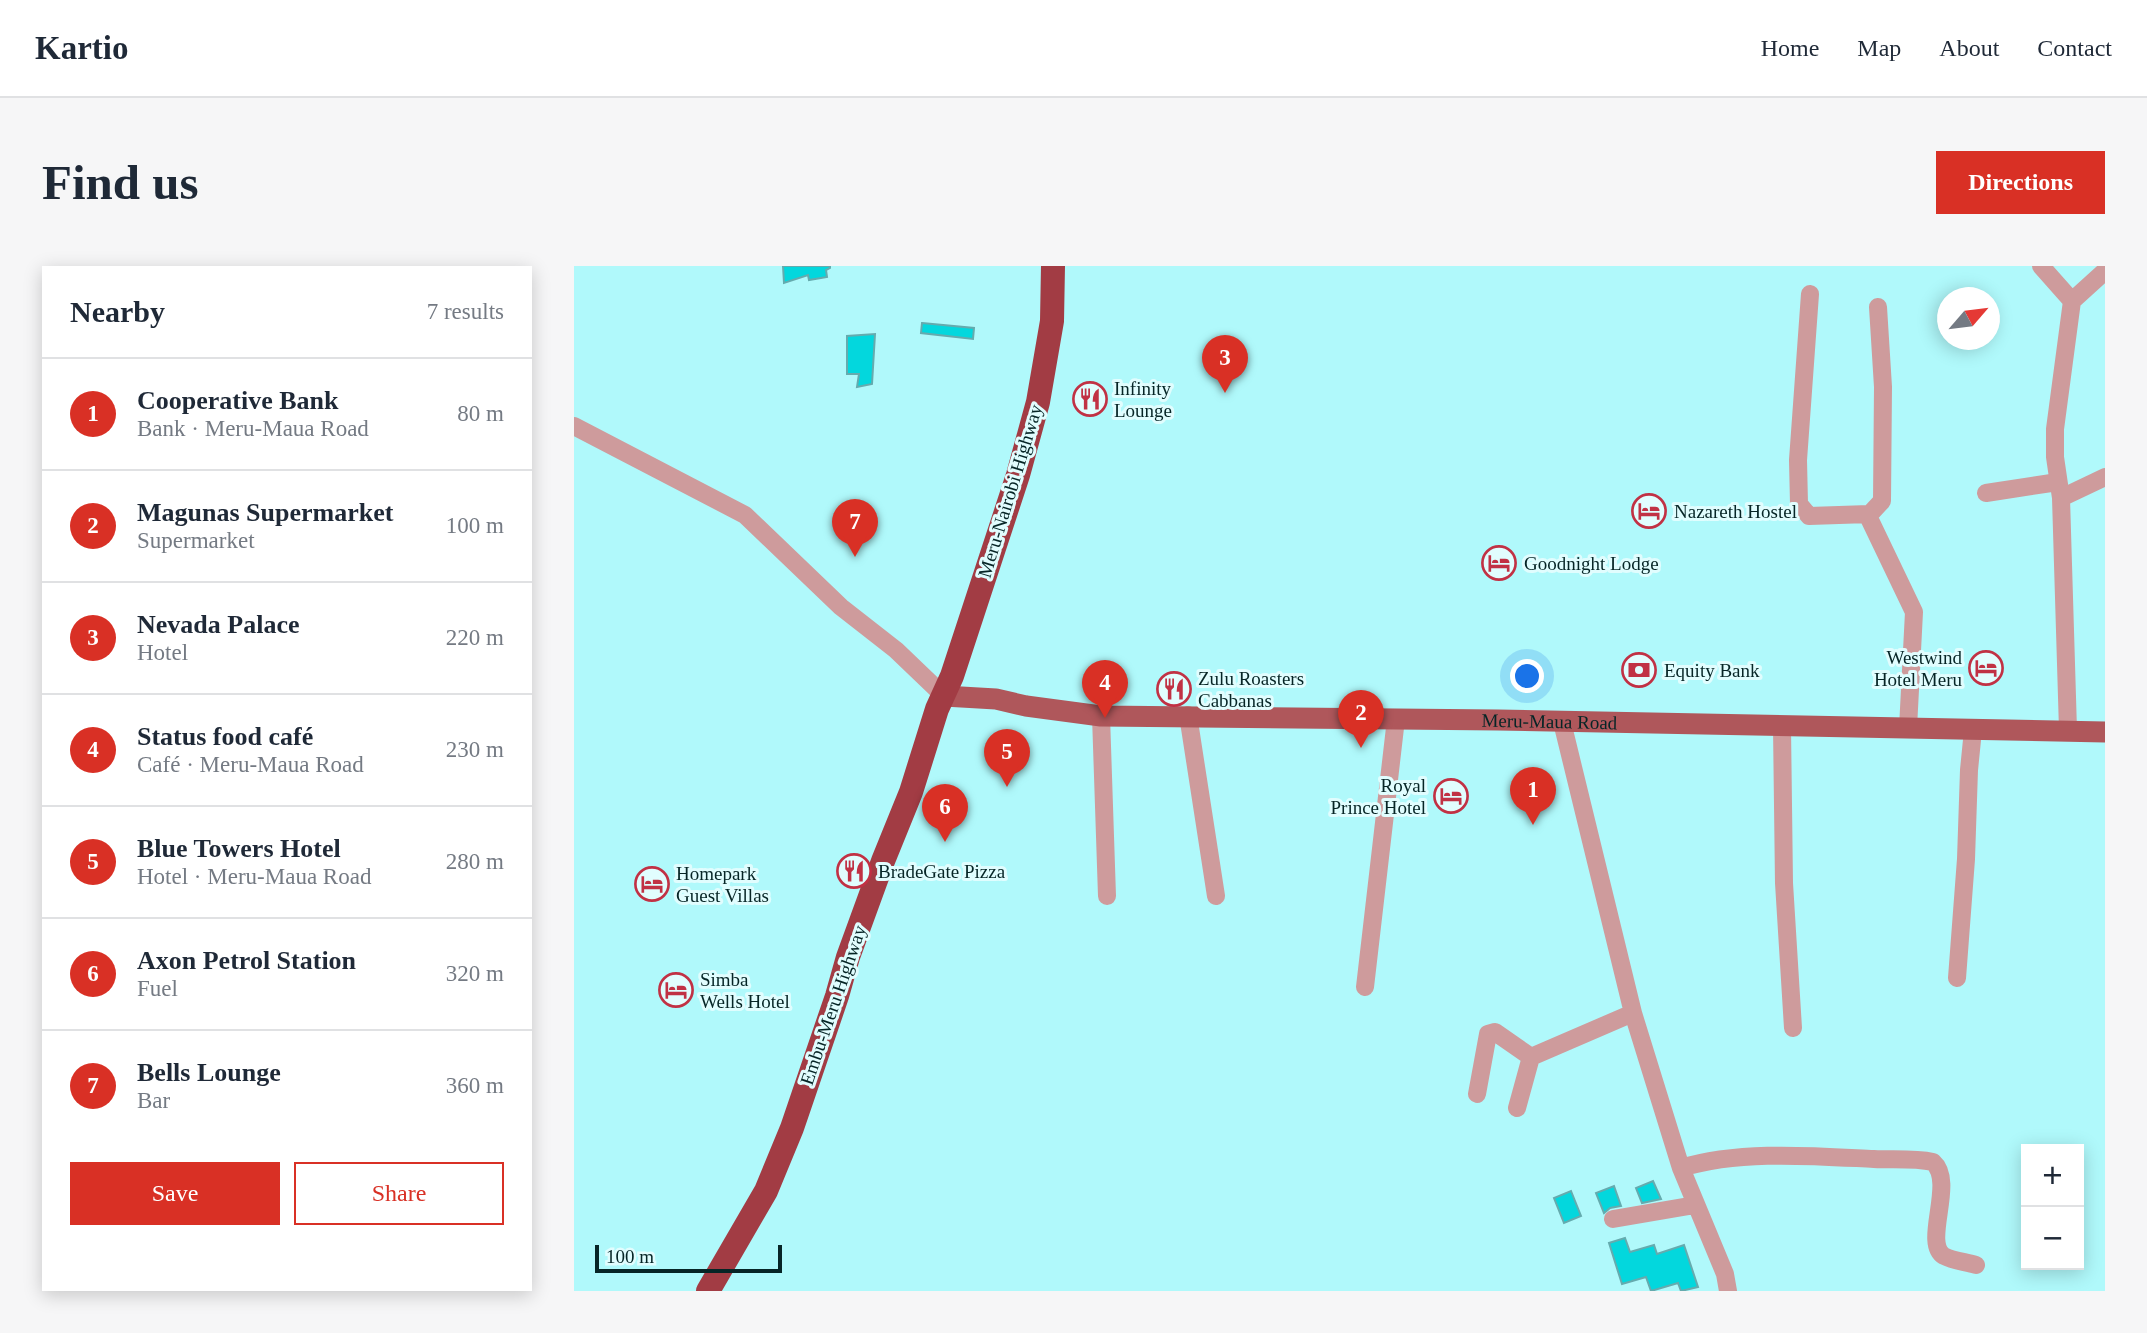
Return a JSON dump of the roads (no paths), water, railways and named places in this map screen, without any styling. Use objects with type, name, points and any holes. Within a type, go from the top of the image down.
[{"type":"highway","name":"Meru-Nairobi Highway","points":[[944,694],[1014,487],[1038,402],[1051,333],[1054,298],[1052,266]]},
{"type":"highway","name":"Embu-Meru Highway","points":[[708,1291],[766,1191],[793,1128],[838,996],[848,957],[911,792],[944,694]]},
{"type":"main road","name":"Meru-Maua Road","points":[[944,694],[996,699],[1026,706],[1101,716],[1188,715],[2105,732]]},
{"type":"street","points":[[2041,266],[2072,302]]},
{"type":"street","points":[[2068,730],[2055,429],[2072,302],[2105,271]]},
{"type":"street","points":[[1810,294],[1798,460],[1799,505],[1808,516],[1869,514],[1880,506],[1882,501],[1882,387],[1878,307]]},
{"type":"street","points":[[574,426],[745,515],[841,607],[918,669],[944,694]]},
{"type":"street","points":[[1986,492],[2059,490],[2105,477]]},
{"type":"street","points":[[1869,514],[1869,521],[1914,612],[1908,728]]},
{"type":"street","points":[[1188,715],[1216,896]]},
{"type":"street","points":[[1101,716],[1107,896]]},
{"type":"street","points":[[1365,987],[1396,719]]},
{"type":"street","points":[[1562,722],[1633,1013],[1681,1168],[1725,1274],[1728,1291]]},
{"type":"street","points":[[1782,727],[1784,883],[1793,1028]]},
{"type":"street","points":[[1958,978],[1973,730]]},
{"type":"street","points":[[1531,1057],[1633,1013]]},
{"type":"street","points":[[1477,1094],[1488,1034],[1495,1032],[1531,1057]]},
{"type":"street","points":[[1517,1108],[1531,1057]]},
{"type":"street","points":[[1681,1168],[1712,1161],[1783,1157],[1933,1163],[1940,1170],[1936,1239],[1940,1251],[1944,1256],[1976,1265]]},
{"type":"street","points":[[1613,1219],[1695,1205]]},
{"type":"place","name":"Nevada Palace","points":[[1225,393]]},
{"type":"place","name":"Infinity Lounge","points":[[1090,399]]},
{"type":"place","name":"Nazareth Hostel","points":[[1649,511]]},
{"type":"place","name":"Bells Lounge","points":[[855,557]]},
{"type":"place","name":"Goodnight Lodge","points":[[1499,563]]},
{"type":"place","name":"Westwind Hotel Meru","points":[[1986,668]]},
{"type":"place","name":"Equity Bank","points":[[1639,670]]},
{"type":"place","name":"Zulu Roasters Cabbanas","points":[[1174,689]]},
{"type":"place","name":"Status food café","points":[[1105,718]]},
{"type":"place","name":"Magunas Supermarket","points":[[1361,748]]},
{"type":"place","name":"Blue Towers Hotel","points":[[1007,787]]},
{"type":"place","name":"Royal Prince Hotel","points":[[1451,796]]},
{"type":"place","name":"Cooperative Bank","points":[[1533,825]]},
{"type":"place","name":"Axon Petrol Station","points":[[945,842]]},
{"type":"place","name":"BradeGate Pizza","points":[[854,871]]},
{"type":"place","name":"Homepark Guest Villas","points":[[652,884]]},
{"type":"place","name":"Simba Wells Hotel","points":[[676,990]]}]
